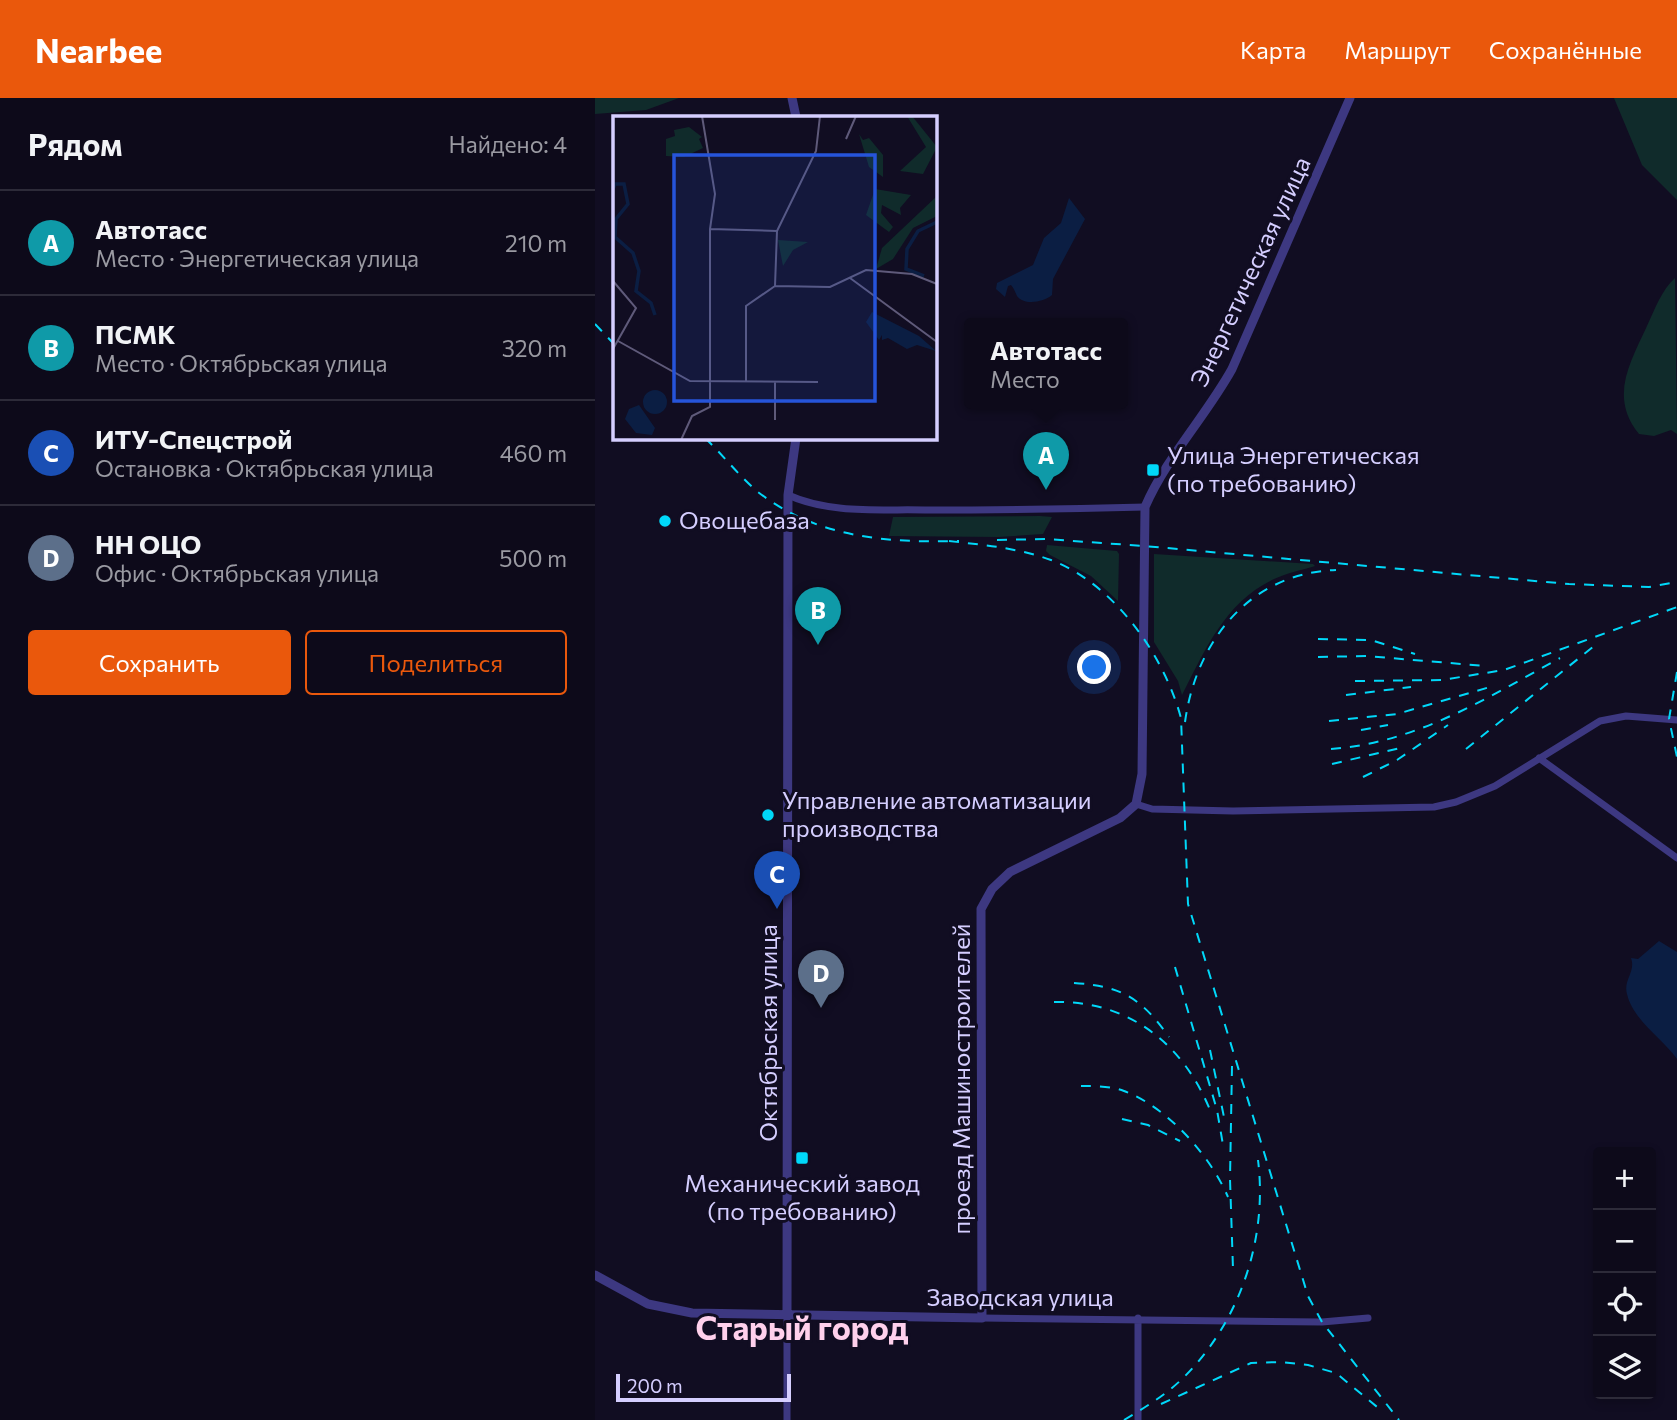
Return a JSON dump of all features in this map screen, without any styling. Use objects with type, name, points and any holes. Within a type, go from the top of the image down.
[{"type":"street","points":[[792,98],[796,116]]},
{"type":"street","name":"Энергетическая улица","points":[[1145,507],[1152,490],[1214,402],[1232,369],[1350,98]]},
{"type":"street","name":"Октябрьская улица","points":[[787,1420],[788,495],[796,439]]},
{"type":"street","points":[[788,495],[807,504],[837,508],[1006,510],[1145,507],[1142,774],[1136,804],[1152,809],[1434,807],[1476,795],[1599,721],[1626,716],[1677,720]]},
{"type":"street","points":[[1539,758],[1677,858]]},
{"type":"street","name":"проезд Машиностроителей","points":[[982,1318],[981,909],[992,889],[1010,872],[1121,818],[1136,804]]},
{"type":"street","name":"Заводская улица","points":[[595,1275],[648,1304],[677,1312],[1322,1322],[1368,1318]]},
{"type":"street","points":[[1138,1318],[1138,1420]]},
{"type":"green space","points":[[595,98],[679,98],[646,110],[595,114]]},
{"type":"green space","points":[[1614,98],[1677,98],[1677,200],[1642,165]]},
{"type":"green space","points":[[1675,278],[1677,434],[1671,430],[1654,436],[1639,434],[1625,407],[1625,380],[1634,353],[1656,307]]},
{"type":"green space","points":[[893,517],[1052,517],[1043,534],[998,537],[889,536]]},
{"type":"green space","points":[[1047,545],[1117,551],[1118,601],[1091,576],[1050,555],[1046,551]]},
{"type":"green space","points":[[1154,554],[1315,566],[1274,579],[1242,601],[1218,629],[1182,695],[1178,681],[1154,642]]},
{"type":"water","points":[[1069,198],[1085,219],[1053,279],[1052,295],[1039,301],[1024,301],[1017,296],[1011,285],[1008,286],[1005,297],[996,289],[997,283],[1033,265],[1044,238],[1061,223]]},
{"type":"water","points":[[1659,941],[1677,952],[1677,1059],[1635,1012],[1626,989],[1632,968],[1631,958],[1638,959]]},
{"type":"railway","points":[[595,324],[613,343]]},
{"type":"railway","points":[[706,439],[758,492],[804,519],[829,528],[879,539],[959,541]]},
{"type":"railway","points":[[997,540],[1046,539],[1144,546],[1569,584],[1649,587],[1677,582]]},
{"type":"railway","points":[[949,541],[1026,553],[1051,560],[1074,571],[1095,586],[1133,624],[1162,670],[1181,718],[1188,904],[1308,1296],[1322,1322],[1399,1420]]},
{"type":"railway","points":[[1185,722],[1201,665],[1232,617],[1253,598],[1277,584],[1305,574],[1336,570]]},
{"type":"railway","points":[[1355,681],[1442,680],[1504,670],[1677,607]]},
{"type":"railway","points":[[1318,639],[1371,640],[1415,654]]},
{"type":"railway","points":[[1466,749],[1594,646]]},
{"type":"railway","points":[[1318,657],[1366,656],[1485,666]]},
{"type":"railway","points":[[1331,749],[1362,745],[1422,728],[1478,703],[1560,658]]},
{"type":"railway","points":[[1677,672],[1669,719],[1677,757]]},
{"type":"railway","points":[[1346,695],[1411,687]]},
{"type":"railway","points":[[1329,721],[1397,714],[1490,687]]},
{"type":"railway","points":[[1361,730],[1388,725]]},
{"type":"railway","points":[[1363,777],[1397,760],[1448,725]]},
{"type":"railway","points":[[1332,764],[1400,748]]},
{"type":"railway","points":[[1175,967],[1217,1110],[1223,1145]]},
{"type":"railway","points":[[1074,983],[1105,987],[1129,996],[1149,1013],[1169,1037]]},
{"type":"railway","points":[[1054,1002],[1081,1003],[1105,1009],[1149,1030],[1185,1065],[1210,1110]]},
{"type":"railway","points":[[1210,1050],[1224,1117]]},
{"type":"railway","points":[[1232,1066],[1230,1179],[1233,1269]]},
{"type":"railway","points":[[1081,1086],[1119,1089],[1156,1108],[1199,1149],[1228,1197]]},
{"type":"railway","points":[[1122,1119],[1148,1125],[1180,1141]]},
{"type":"railway","points":[[1124,1420],[1161,1397],[1181,1380],[1219,1333],[1233,1307],[1253,1250],[1260,1190],[1258,1160]]},
{"type":"railway","points":[[1161,1404],[1251,1363],[1281,1362],[1308,1365],[1336,1373],[1382,1411]]},
{"type":"place","name":"Улица Энергетическая (по требованию)","points":[[1153,470]]},
{"type":"place","name":"Автотасс","points":[[1046,490]]},
{"type":"place","name":"Овощебаза","points":[[665,521]]},
{"type":"place","name":"ПСМК","points":[[818,645]]},
{"type":"place","name":"Управление автоматизации производства","points":[[768,815]]},
{"type":"place","name":"ИТУ-Спецстрой","points":[[777,909]]},
{"type":"place","name":"НН ОЦО","points":[[821,1008]]},
{"type":"place","name":"Механический завод (по требованию)","points":[[802,1158]]},
{"type":"district","name":"Старый город","points":[[802,1329]]}]
